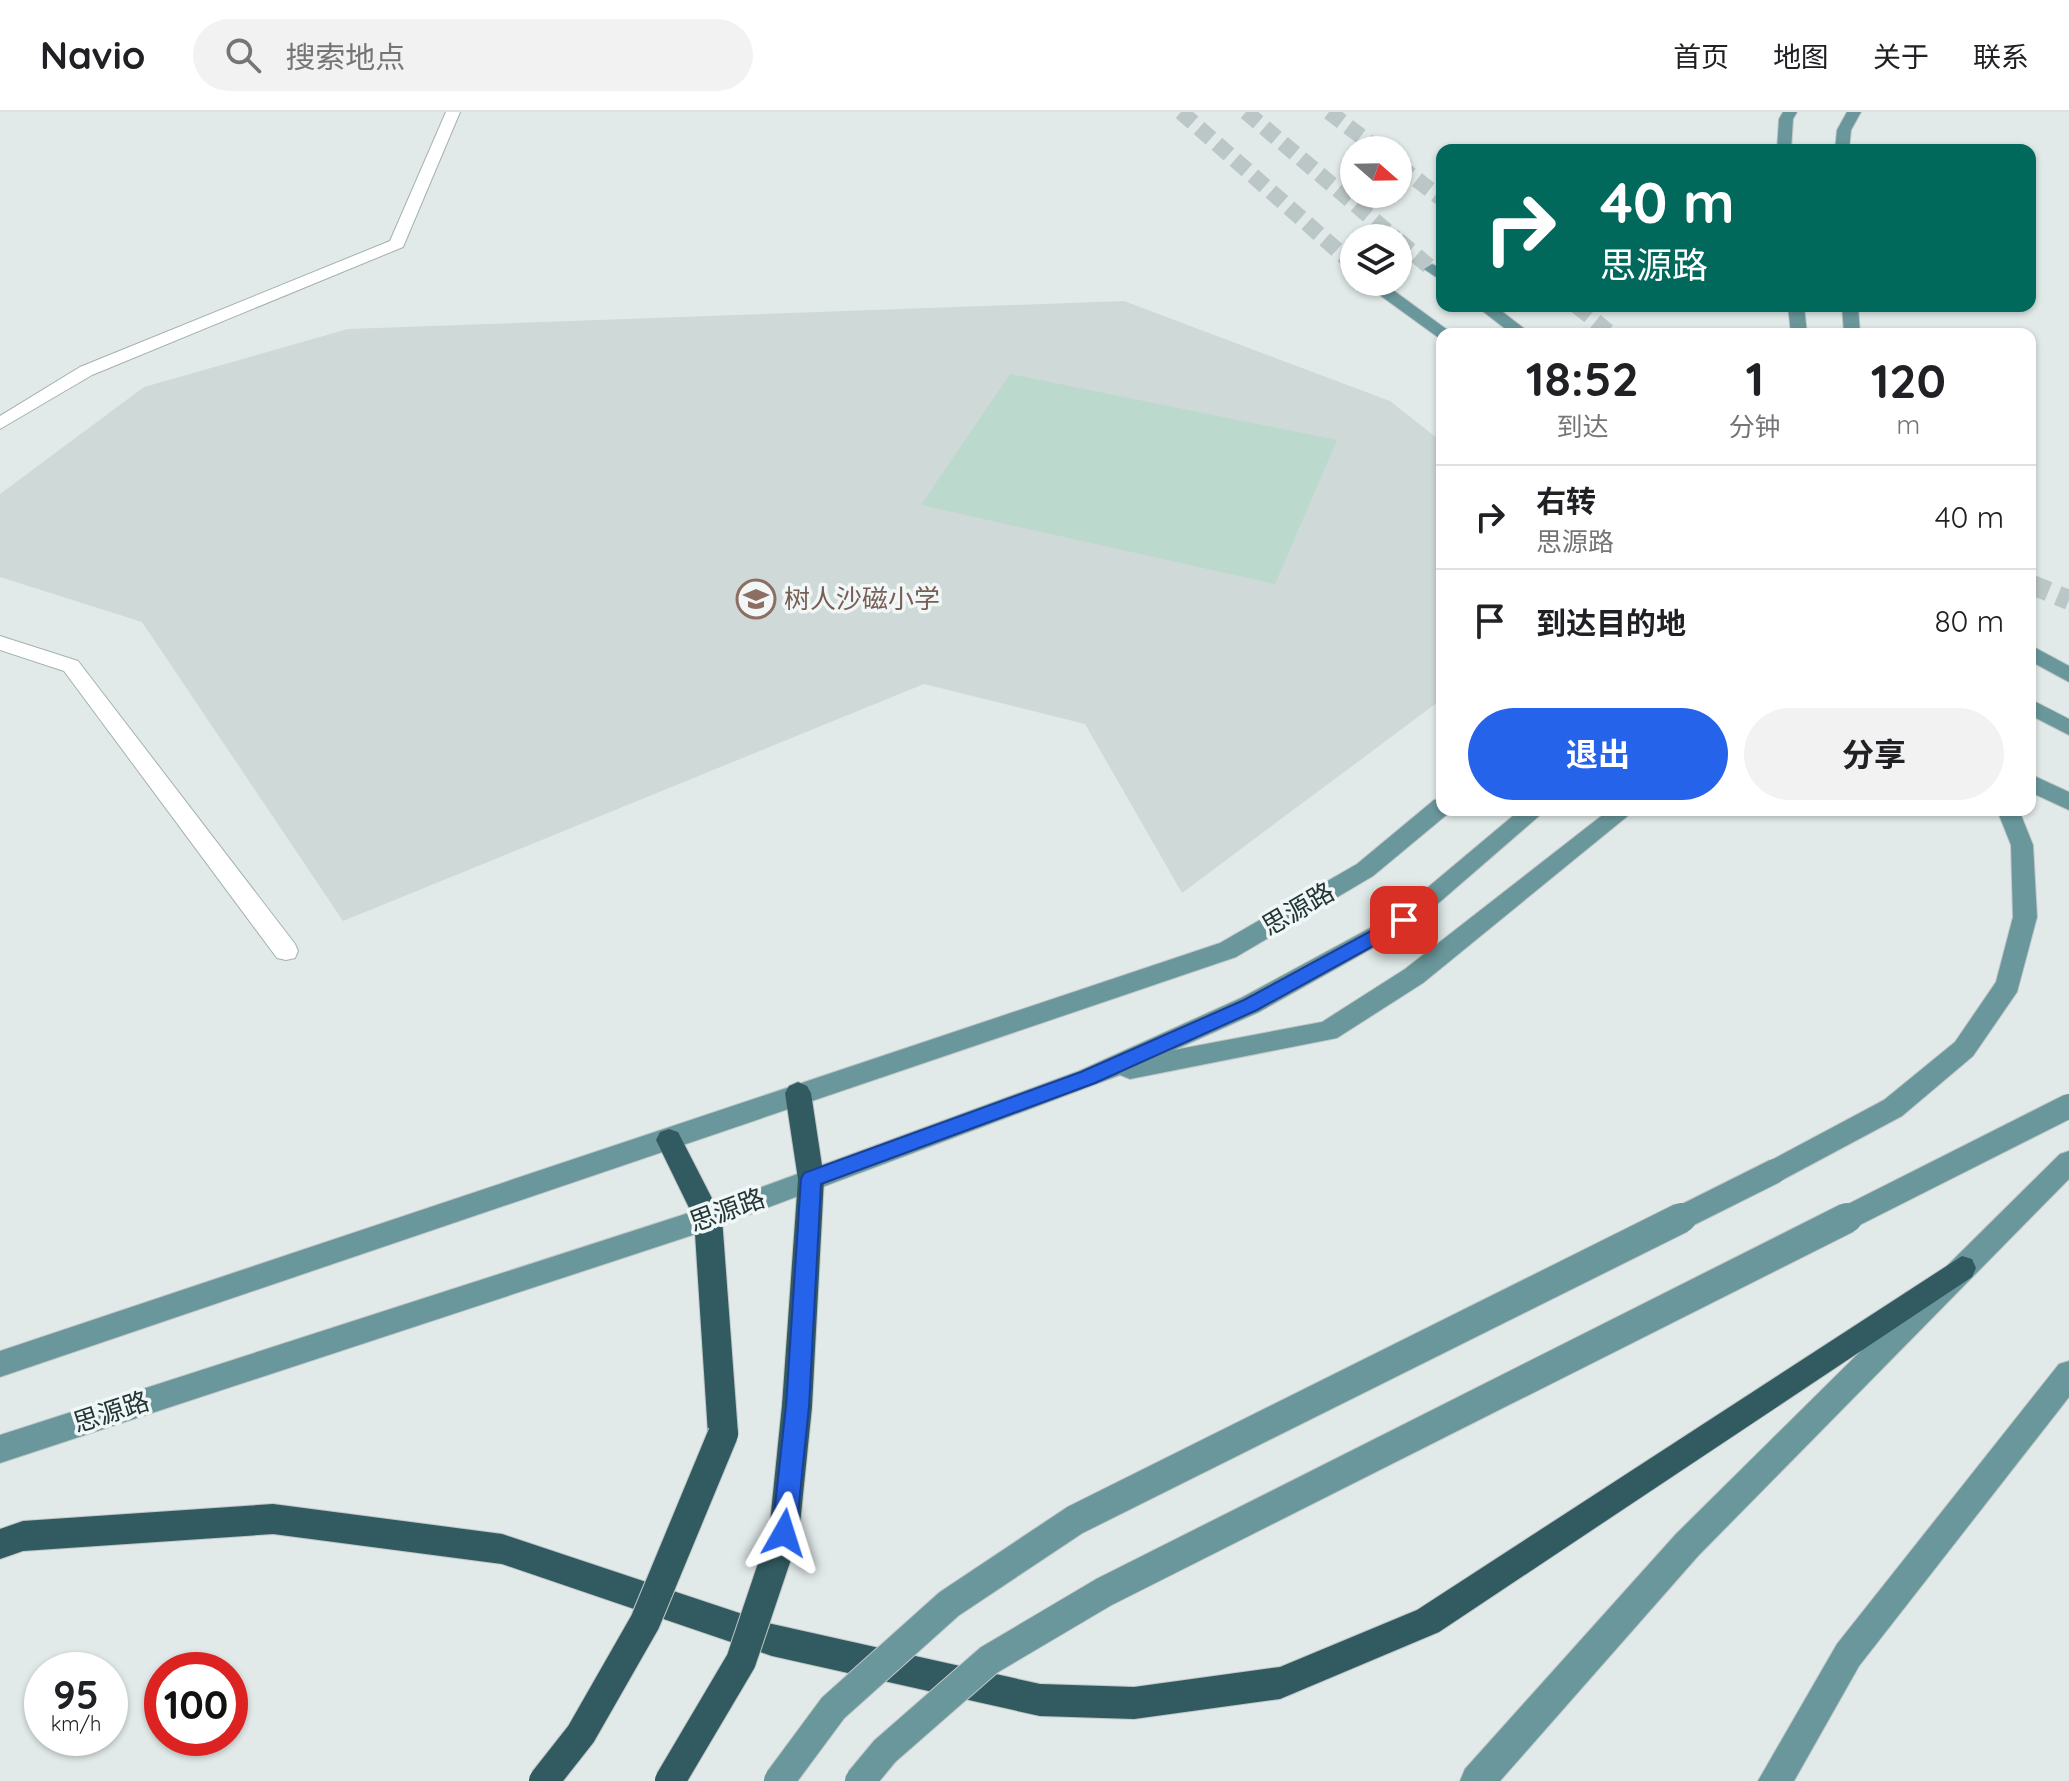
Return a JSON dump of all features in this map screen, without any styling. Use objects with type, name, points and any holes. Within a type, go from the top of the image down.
[{"type":"highway","points":[[670,1781],[741,1661],[784,1533],[797,1406],[811,1179],[798,1093]]},
{"type":"highway","points":[[544,1781],[581,1734],[645,1622],[723,1434],[708,1218],[669,1140]]},
{"type":"highway","points":[[0,1544],[23,1536],[273,1519],[502,1549],[772,1640],[1040,1700],[1134,1703],[1280,1683],[1428,1621],[1962,1268]]},
{"type":"main road","points":[[1784,144],[1786,119],[1790,112]]},
{"type":"main road","points":[[1843,144],[1844,130],[1854,112]]},
{"type":"main road","points":[[1391,296],[1437,328]]},
{"type":"main road","points":[[1492,312],[1515,328]]},
{"type":"main road","points":[[2036,656],[2069,675]]},
{"type":"main road","points":[[2036,709],[2069,728]]},
{"type":"main road","points":[[2036,785],[2069,802]]},
{"type":"main road","name":"思源路","points":[[0,1364],[1228,950],[1365,870],[1436,811]]},
{"type":"main road","name":"思源路","points":[[0,1449],[708,1218],[1088,1078],[1250,1005],[1404,920],[1528,816]]},
{"type":"main road","points":[[1088,1078],[1328,1031],[1414,976],[1616,816]]},
{"type":"main road","points":[[779,1781],[833,1708],[949,1604],[1075,1520],[1775,1171],[1893,1108],[1964,1049],[2008,985],[2025,917],[2022,845],[2010,816]]},
{"type":"main road","points":[[860,1781],[885,1751],[989,1660],[1104,1592],[2069,1106]]},
{"type":"main road","points":[[1477,1781],[1687,1545],[2069,1162]]},
{"type":"main road","points":[[1775,1781],[1848,1655],[2069,1374]]},
{"type":"street","points":[[0,424],[86,371],[397,244],[453,112]]},
{"type":"street","points":[[0,643],[71,666],[286,951]]},
{"type":"shaded area","name":"树人沙磁小学","points":[[1124,301],[1390,401],[1436,437],[1436,703],[1182,893],[1085,724],[924,684],[343,921],[142,622],[0,577],[0,494],[144,387],[348,329]]},
{"type":"green space","points":[[1010,374],[1337,440],[1275,584],[921,505]]},
{"type":"tunnel","points":[[1181,112],[1340,253]]},
{"type":"tunnel","points":[[1246,112],[1378,224]]},
{"type":"tunnel","points":[[1329,112],[1361,136]]},
{"type":"tunnel","points":[[1412,176],[1436,194]]},
{"type":"tunnel","points":[[1412,252],[1432,269]]},
{"type":"tunnel","points":[[1584,312],[1604,328]]},
{"type":"tunnel","points":[[2036,586],[2069,600]]},
{"type":"place","name":"树人沙磁小学","points":[[756,599]]},
{"type":"route","points":[[784,1533],[797,1406],[811,1179],[1088,1078],[1250,1005],[1404,920]]}]
